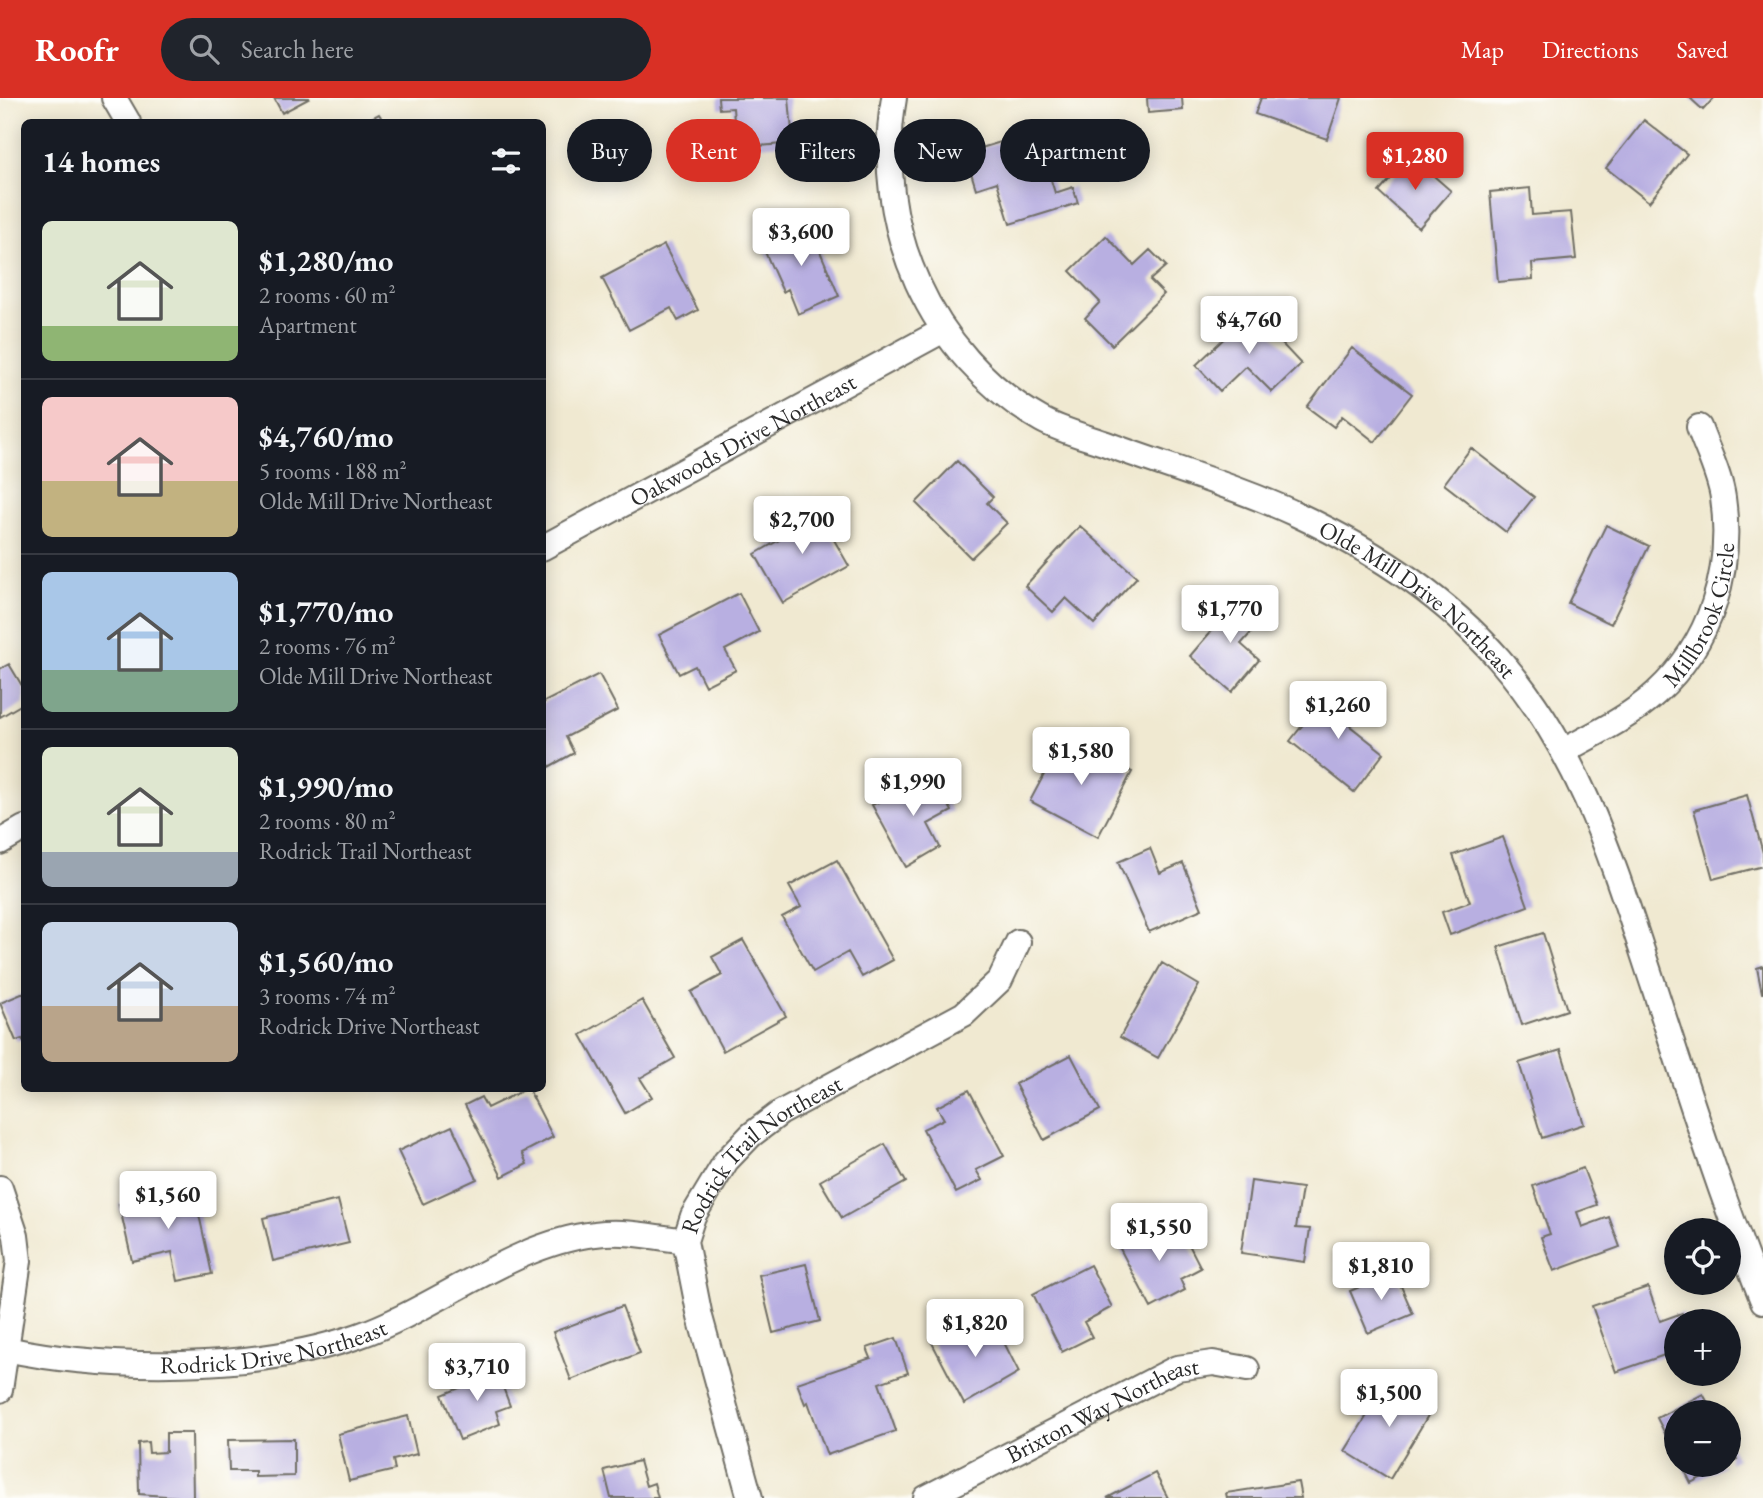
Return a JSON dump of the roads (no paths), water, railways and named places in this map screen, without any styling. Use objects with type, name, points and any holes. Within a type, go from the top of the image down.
[{"type":"street","points":[[114,98],[126,119]]},
{"type":"street","name":"Olde Mill Drive Northeast","points":[[894,98],[890,124],[889,175],[897,226],[915,279],[942,331],[991,384],[1043,421],[1294,513],[1359,546],[1412,579],[1456,614],[1499,659],[1565,750],[1591,808],[1621,890],[1720,1189],[1763,1301]]},
{"type":"street","name":"Oakwoods Drive Northeast","points":[[546,546],[942,331]]},
{"type":"street","name":"Millbrook Circle","points":[[1565,750],[1604,729],[1656,693],[1687,656],[1713,614],[1723,573],[1726,531],[1723,495],[1699,427]]},
{"type":"street","points":[[0,842],[21,830]]},
{"type":"street","name":"Rodrick Trail Northeast","points":[[750,1498],[701,1317],[685,1241],[705,1194],[726,1161],[751,1135],[780,1113],[964,1014],[1000,980],[1018,942]]},
{"type":"street","points":[[0,1188],[16,1236],[19,1261],[0,1390]]},
{"type":"street","name":"Rodrick Drive Northeast","points":[[6,1349],[41,1356],[85,1360],[195,1362],[266,1358],[308,1351],[359,1336],[564,1240],[617,1232],[685,1241]]},
{"type":"street","name":"Brixton Way Northeast","points":[[926,1498],[1177,1368],[1213,1363],[1247,1369]]}]
